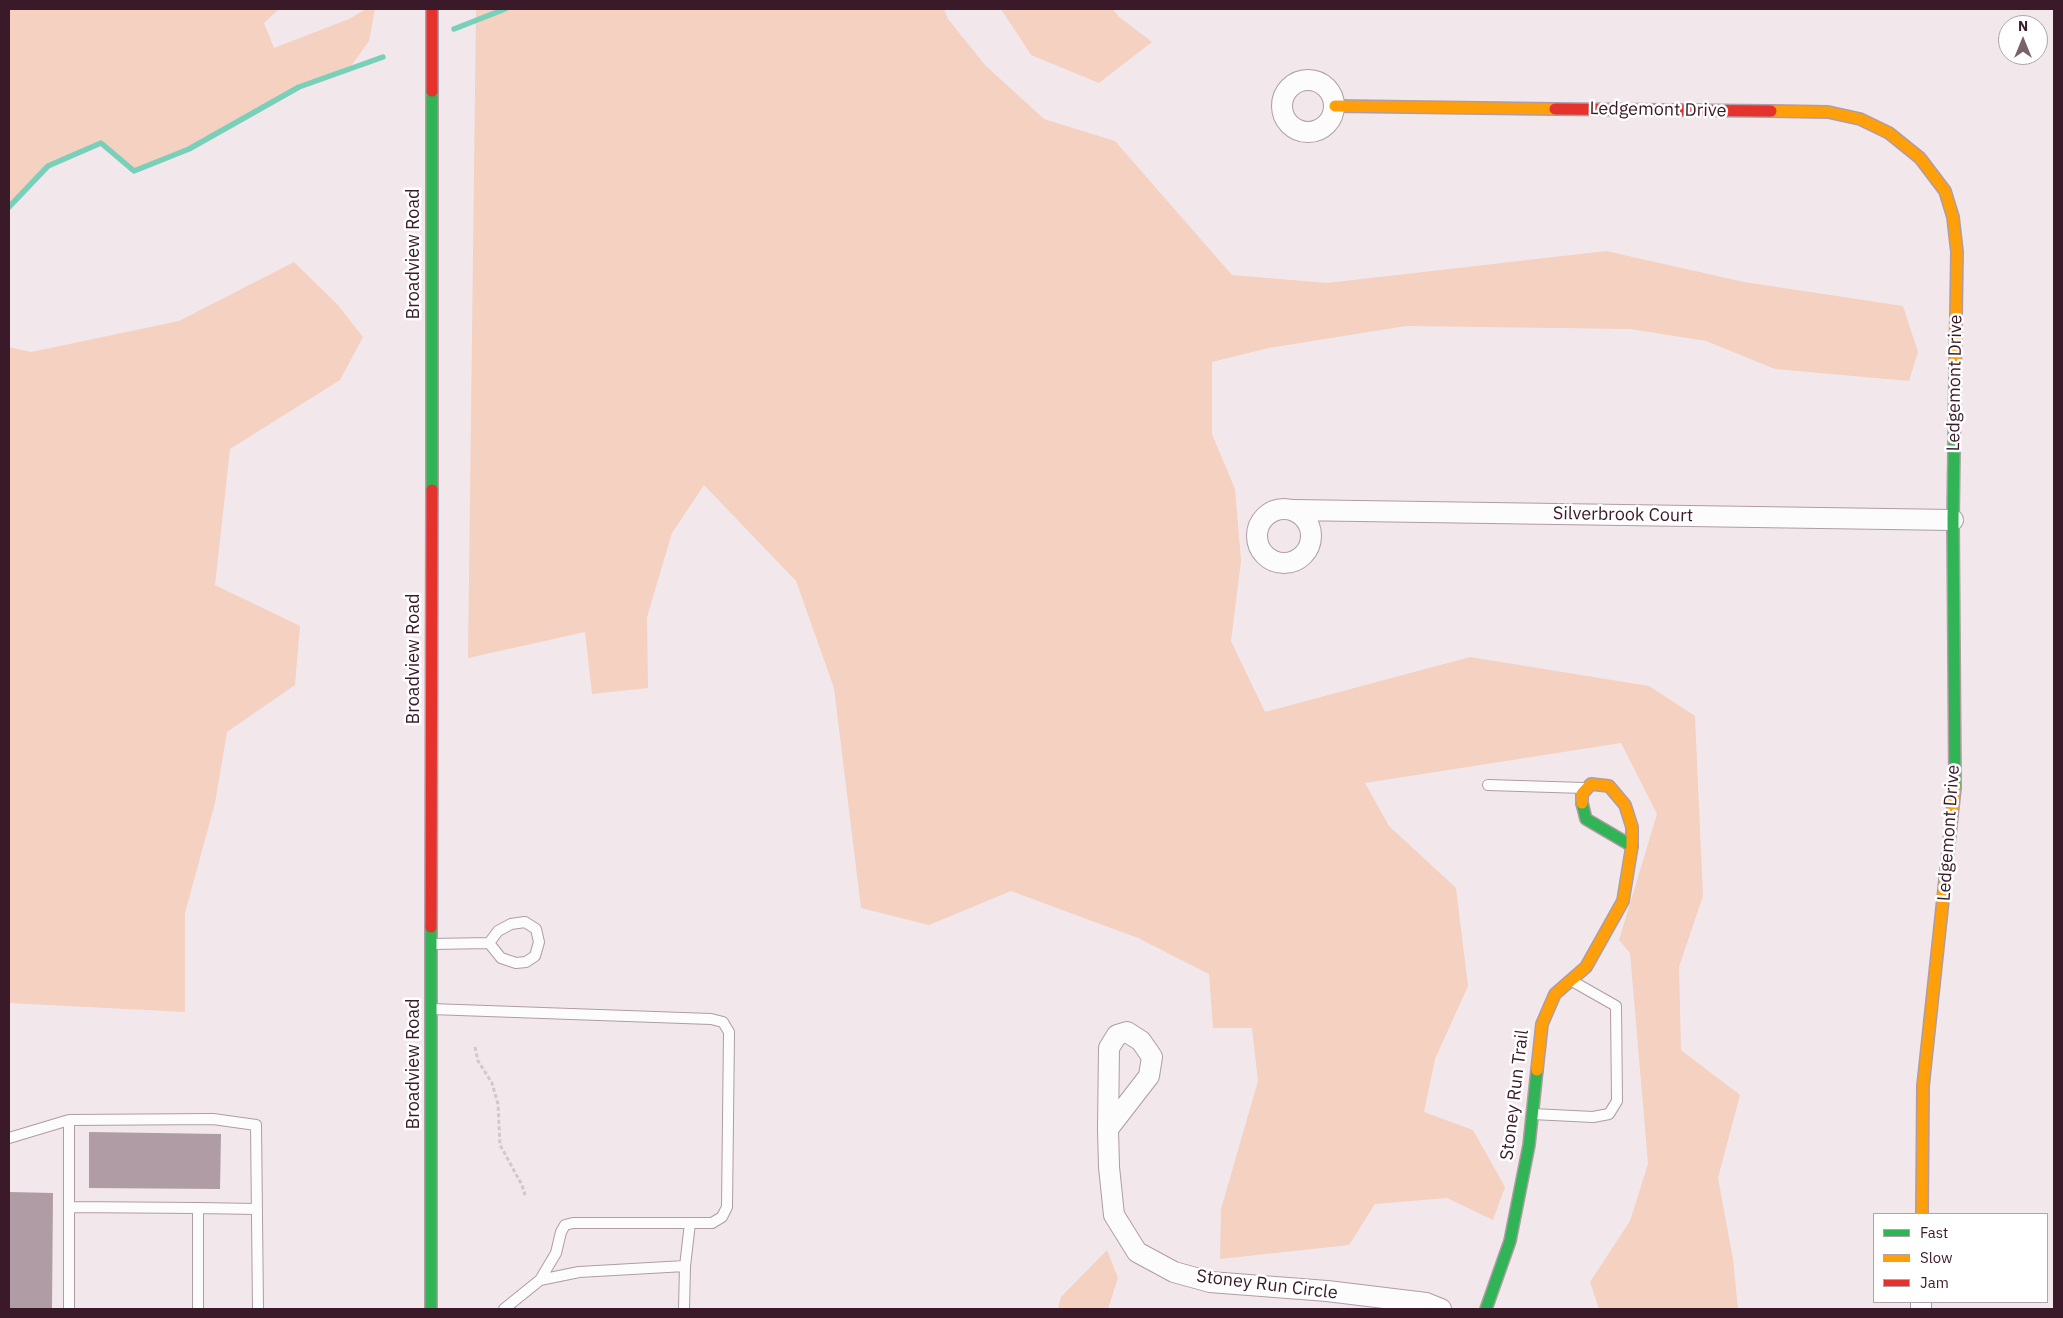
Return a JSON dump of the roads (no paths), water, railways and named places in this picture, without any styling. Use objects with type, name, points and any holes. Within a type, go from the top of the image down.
[{"type":"street","name":"Broadview Road","points":[[431,1309],[432,9]]},
{"type":"street","name":"Ledgemont Drive","points":[[1335,106],[1828,112],[1860,119],[1889,133],[1920,158],[1945,191],[1953,217],[1957,252],[1954,520],[1955,796],[1923,1086],[1922,1213]]},
{"type":"street","name":"Silverbrook Court","points":[[1293,510],[1954,520]]},
{"type":"street","name":"Stoney Run Trail","points":[[1486,1309],[1510,1241],[1528,1145],[1542,1024],[1555,994],[1586,967],[1623,901],[1632,846],[1632,827],[1625,806],[1609,786],[1591,784],[1587,788]]},
{"type":"street","points":[[1587,788],[1582,794],[1582,805],[1586,818],[1632,846]]},
{"type":"street","name":"Stoney Run Circle","points":[[1108,1129],[1114,1215],[1137,1252],[1174,1272],[1210,1282],[1327,1291],[1426,1303],[1441,1309]]},
{"type":"lane","points":[[1488,785],[1587,788]]},
{"type":"lane","points":[[525,922],[536,929],[539,942],[535,956],[526,962],[516,963],[501,958],[489,943],[498,931],[511,924],[525,922]]},
{"type":"lane","points":[[431,944],[489,943]]},
{"type":"lane","points":[[1531,1114],[1593,1117],[1609,1114],[1616,1101],[1616,1006],[1571,980]]},
{"type":"lane","points":[[431,1009],[711,1019],[724,1022],[729,1032],[727,1207],[722,1217],[712,1223],[573,1223],[565,1225],[561,1232],[556,1253],[540,1280],[504,1309]]},
{"type":"lane","points":[[9,1138],[68,1120],[213,1119],[256,1124],[258,1309]]},
{"type":"lane","points":[[68,1120],[68,1309]]},
{"type":"lane","points":[[68,1207],[256,1208]]},
{"type":"lane","points":[[198,1208],[198,1309]]},
{"type":"lane","points":[[684,1309],[685,1266],[690,1223]]},
{"type":"lane","points":[[540,1280],[579,1272],[685,1266]]},
{"type":"waterway","points":[[454,29],[505,9]]},
{"type":"waterway","points":[[9,207],[48,166],[101,143],[134,171],[189,149],[299,87],[383,57]]}]
